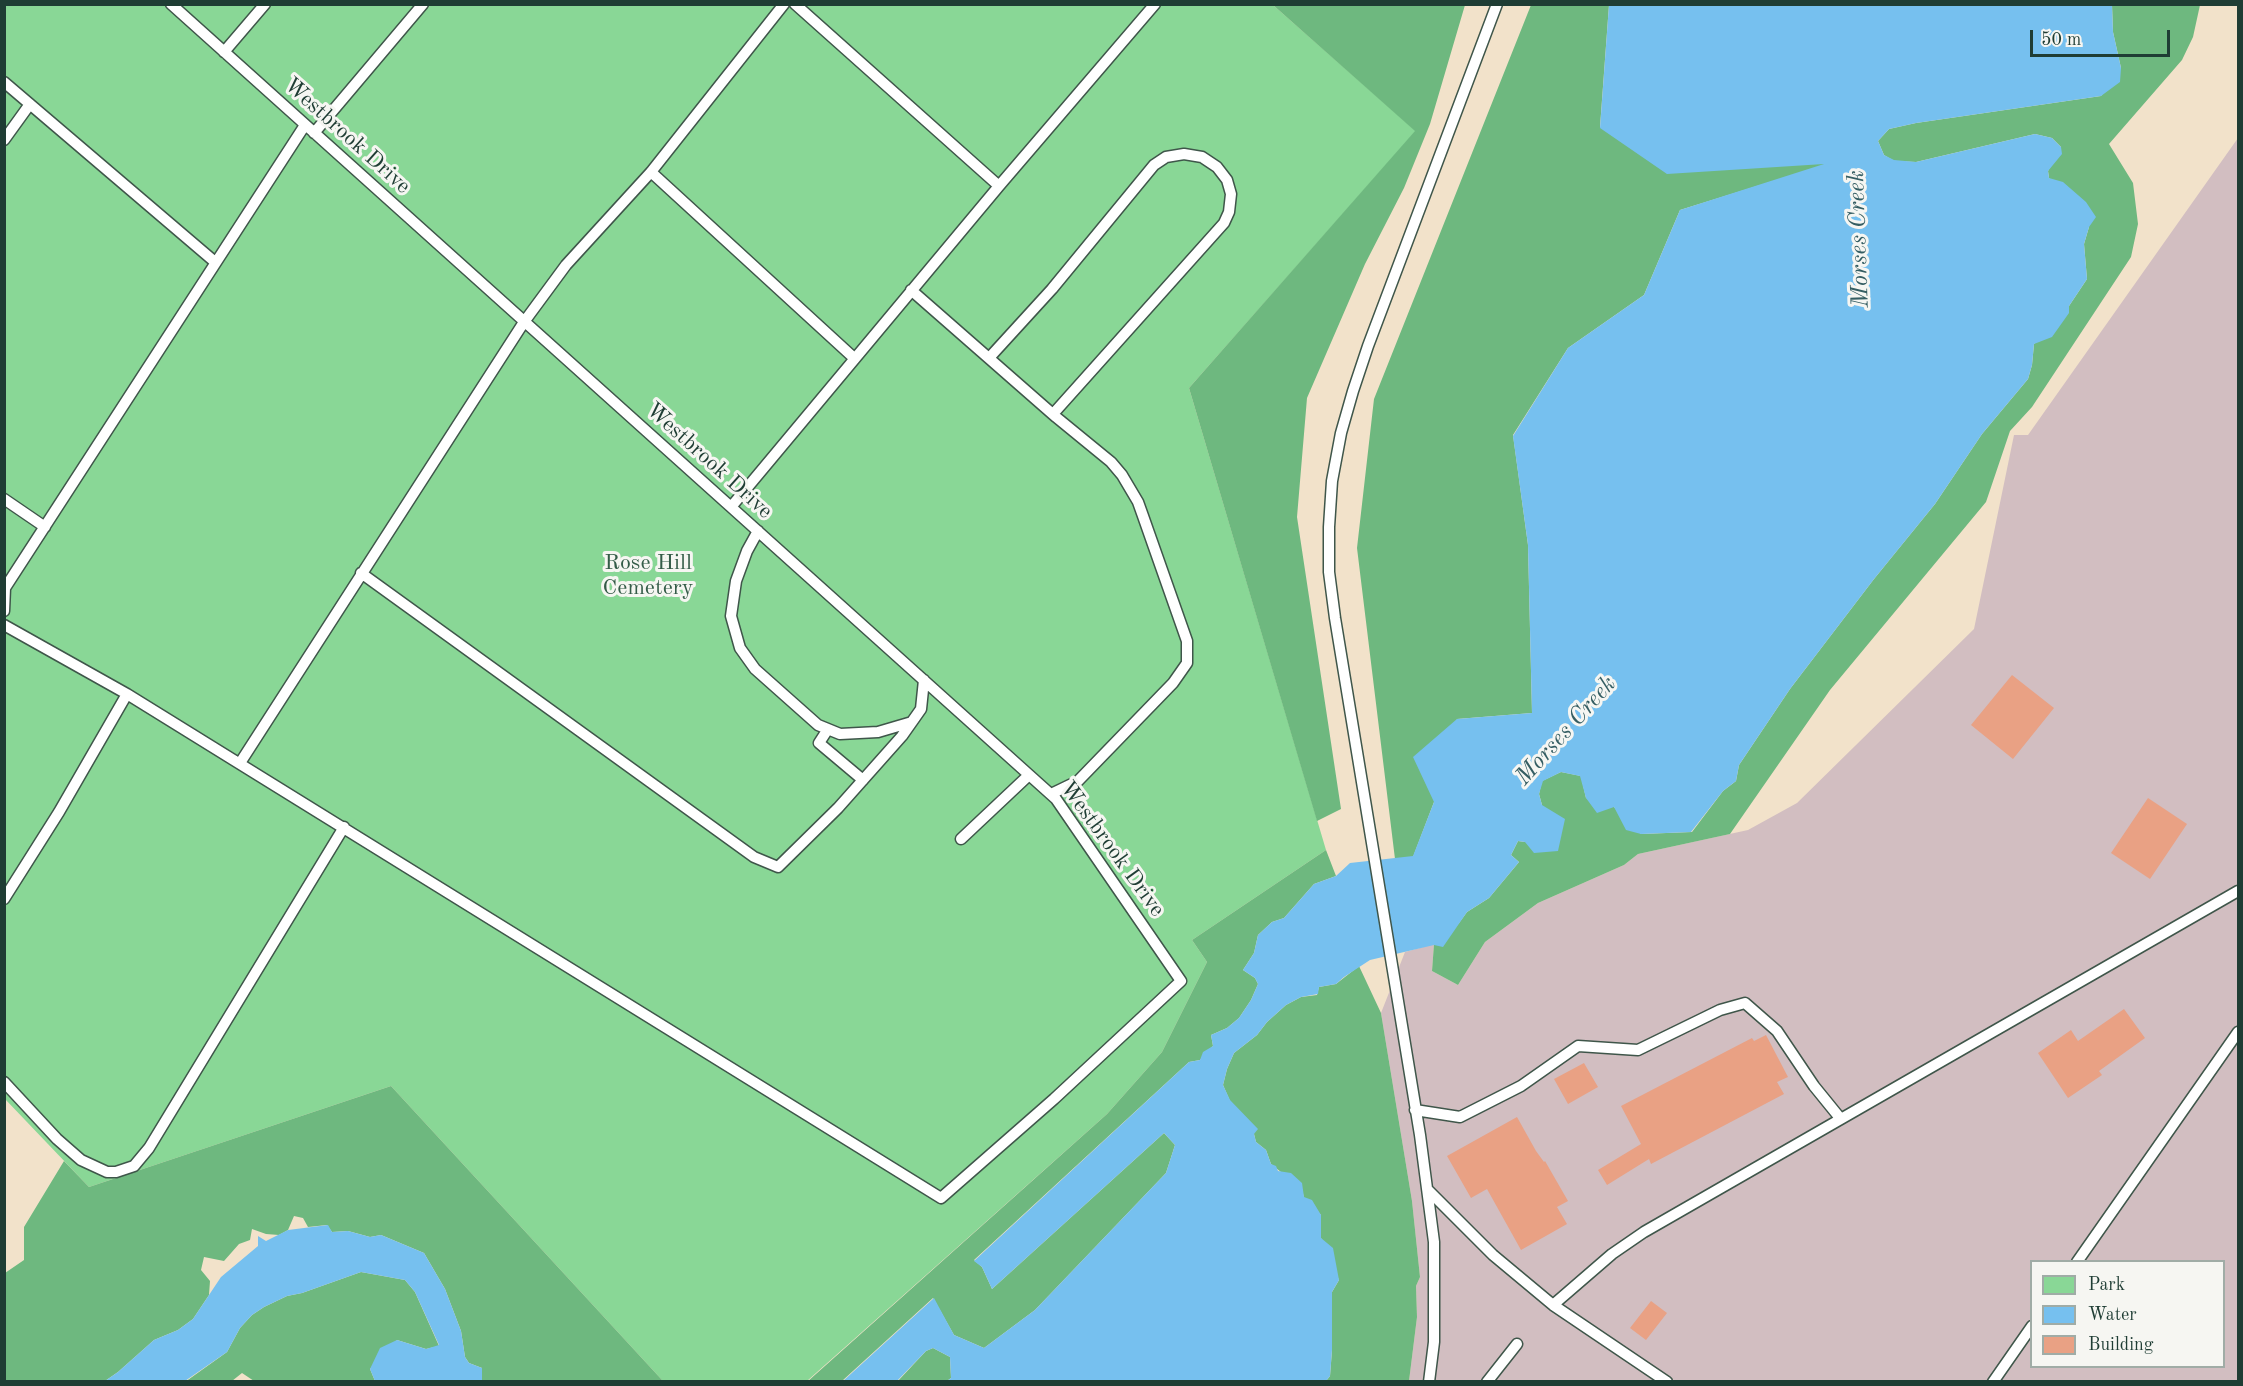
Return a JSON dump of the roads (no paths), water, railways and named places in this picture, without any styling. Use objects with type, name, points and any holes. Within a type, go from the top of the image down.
[{"type":"lane","name":"Westbrook Drive","points":[[171,4],[1051,794],[1181,981],[1054,1099],[941,1198],[344,827]]},
{"type":"lane","points":[[224,52],[266,4]]},
{"type":"lane","points":[[314,133],[423,4]]},
{"type":"lane","points":[[240,763],[524,322],[567,265],[651,172],[784,4]]},
{"type":"lane","points":[[795,4],[999,186]]},
{"type":"lane","points":[[731,507],[911,290],[1155,4]]},
{"type":"lane","points":[[1429,1382],[1434,1342],[1436,1291],[1434,1242],[1428,1191],[1335,618],[1329,572],[1329,527],[1332,482],[1341,433],[1368,346],[1497,4]]},
{"type":"lane","points":[[4,82],[215,262]]},
{"type":"lane","points":[[4,140],[30,104]]},
{"type":"lane","points":[[4,611],[5,588],[305,125]]},
{"type":"lane","points":[[989,358],[1052,289],[1154,165],[1166,157],[1184,154],[1202,157],[1217,167],[1227,180],[1231,194],[1229,212],[1224,223],[1053,414]]},
{"type":"lane","points":[[651,172],[854,358]]},
{"type":"lane","points":[[911,290],[1111,462],[1130,488],[1148,529],[1185,634],[1187,663],[1173,683],[1077,781],[1051,794]]},
{"type":"lane","points":[[4,499],[45,527]]},
{"type":"lane","points":[[758,531],[747,551],[736,581],[731,616],[740,648],[755,669],[818,724],[840,734],[878,732],[912,722]]},
{"type":"lane","points":[[361,573],[754,857],[778,867],[862,780],[912,722],[921,709],[924,680]]},
{"type":"lane","points":[[4,626],[127,694],[344,827],[148,1148],[134,1166],[107,1173],[81,1160],[4,1082]]},
{"type":"lane","points":[[4,898],[59,812],[127,694]]},
{"type":"lane","points":[[828,729],[819,743],[862,780]]},
{"type":"lane","points":[[961,839],[1029,776]]},
{"type":"lane","points":[[1553,1305],[1612,1254],[1644,1232],[2238,891]]},
{"type":"lane","points":[[1415,1110],[1460,1117],[1521,1086],[1578,1046],[1638,1050],[1720,1010],[1745,1003],[1777,1031],[1814,1086],[1840,1118]]},
{"type":"lane","points":[[2078,1260],[2238,1032]]},
{"type":"lane","points":[[1428,1191],[1493,1255],[1553,1305],[1667,1382]]},
{"type":"lane","points":[[1993,1382],[2030,1327]]},
{"type":"lane","points":[[1487,1382],[1517,1344]]},
{"type":"water","name":"Morses Creek","points":[[1609,5],[2112,5],[2113,32],[2121,68],[2120,82],[2101,96],[1916,123],[1889,129],[1878,141],[1884,155],[1894,160],[1916,162],[2035,134],[2052,138],[2061,147],[2062,154],[2048,171],[2049,178],[2063,182],[2086,202],[2096,217],[2089,227],[2084,244],[2087,279],[2069,306],[2069,313],[2052,337],[2034,344],[2028,379],[1982,434],[1935,504],[1790,689],[1739,765],[1736,781],[1723,791],[1691,832],[1641,834],[1626,830],[1614,807],[1597,813],[1586,798],[1580,776],[1561,772],[1543,781],[1539,794],[1542,805],[1565,819],[1558,851],[1534,853],[1525,842],[1518,841],[1511,855],[1519,862],[1489,898],[1467,912],[1443,947],[1434,945],[1370,960],[1336,984],[1319,987],[1318,994],[1301,997],[1286,1005],[1267,1022],[1257,1035],[1234,1053],[1223,1085],[1230,1100],[1258,1129],[1254,1134],[1256,1142],[1266,1150],[1271,1164],[1276,1166],[1278,1171],[1291,1173],[1302,1183],[1304,1197],[1312,1200],[1321,1215],[1321,1238],[1333,1248],[1339,1280],[1332,1292],[1332,1350],[1330,1376],[1326,1381],[947,1381],[951,1378],[950,1357],[933,1348],[926,1351],[897,1381],[842,1382],[934,1298],[954,1335],[984,1348],[1035,1310],[1166,1173],[1175,1145],[1164,1133],[992,1289],[982,1267],[974,1261],[1189,1062],[1200,1060],[1203,1052],[1213,1046],[1211,1035],[1227,1028],[1239,1018],[1258,984],[1255,978],[1243,970],[1254,953],[1258,935],[1272,922],[1284,918],[1314,884],[1336,876],[1350,863],[1413,856],[1434,802],[1413,757],[1457,719],[1532,713],[1528,545],[1513,436],[1568,348],[1644,295],[1680,210],[1824,164],[1667,174],[1600,128]]},
{"type":"water","points":[[328,1225],[332,1232],[348,1231],[370,1237],[381,1235],[424,1253],[445,1289],[461,1331],[465,1357],[469,1363],[482,1368],[482,1381],[375,1381],[370,1369],[380,1348],[397,1340],[426,1349],[439,1345],[415,1292],[405,1280],[361,1272],[287,1296],[264,1307],[252,1315],[240,1328],[227,1352],[185,1381],[105,1381],[154,1340],[178,1330],[193,1319],[221,1277],[258,1246],[258,1236],[266,1241],[288,1230]]},
{"type":"park label","name":"Rose Hill Cemetery","points":[[648,576]]}]
